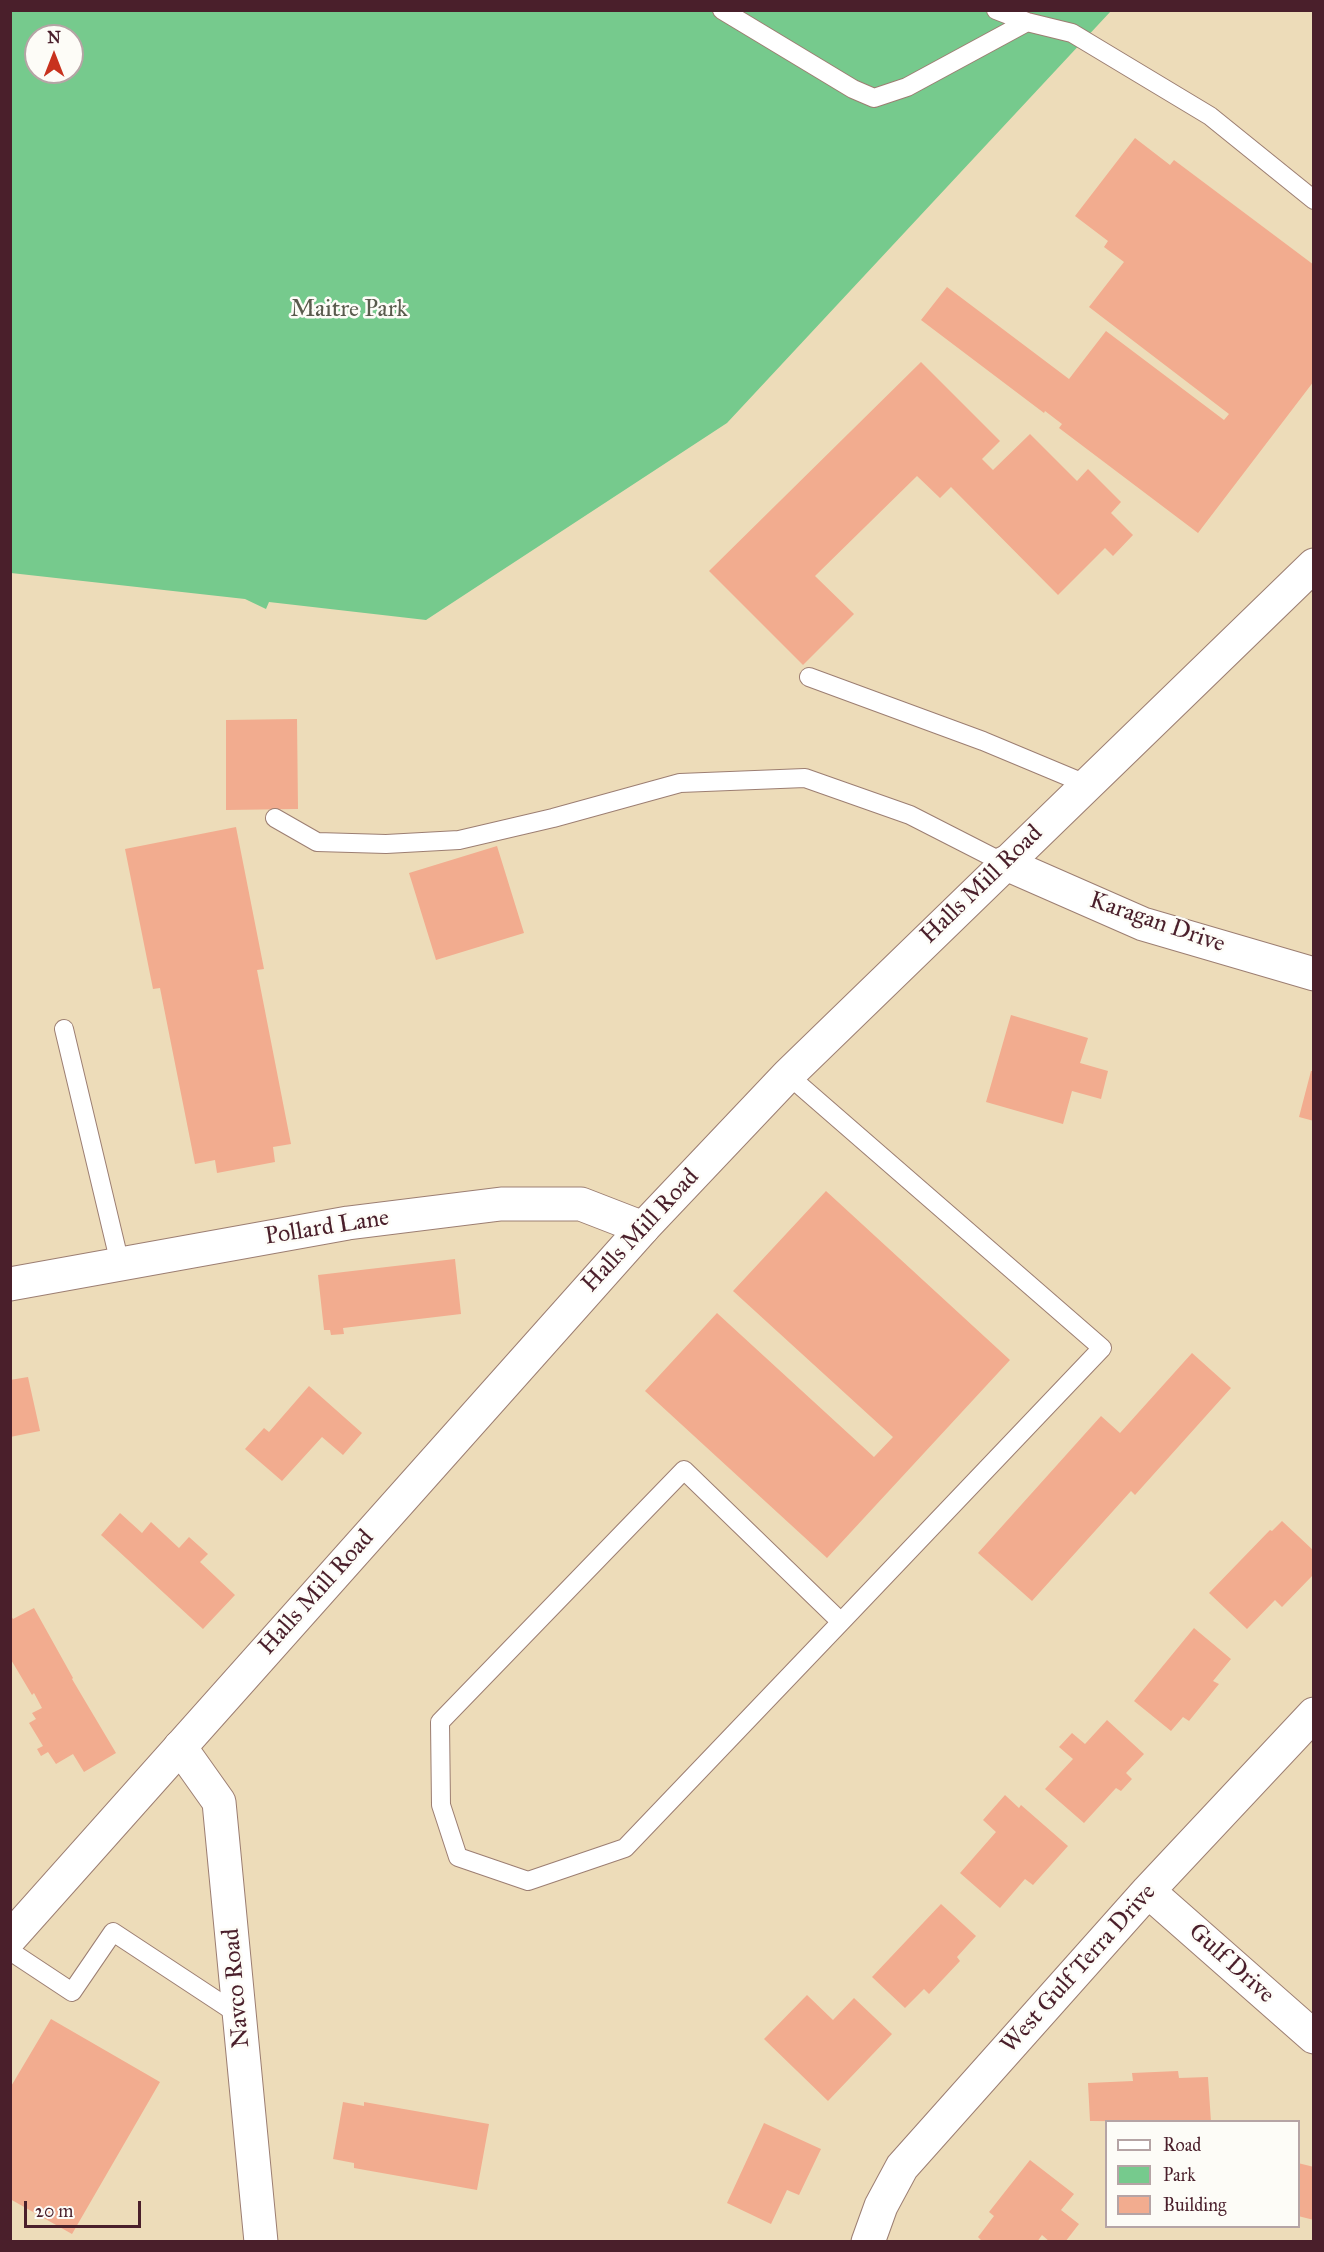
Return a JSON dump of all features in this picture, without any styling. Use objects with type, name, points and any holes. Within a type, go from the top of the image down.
[{"type":"street","name":"Halls Mill Road","points":[[10,1938],[643,1228],[788,1075],[1004,863],[1314,565]]},
{"type":"street","name":"Karagan Drive","points":[[1004,863],[1143,924],[1314,974]]},
{"type":"street","name":"Pollard Lane","points":[[10,1284],[348,1223],[501,1204],[580,1204],[643,1228]]},
{"type":"street","name":"West Gulf Terra Drive","points":[[868,2241],[881,2206],[902,2167],[1149,1891],[1314,1714]]},
{"type":"street","name":"Navco Road","points":[[180,1747],[219,1802],[261,2241]]},
{"type":"street","name":"Gulf Drive","points":[[1149,1891],[1314,2037]]},
{"type":"lane","points":[[722,10],[853,89],[874,98],[908,87],[1028,21]]},
{"type":"lane","points":[[996,10],[1072,33],[1210,116],[1314,200]]},
{"type":"lane","points":[[809,677],[983,741],[1086,784]]},
{"type":"lane","points":[[275,818],[317,842],[386,844],[459,840],[553,818],[680,783],[805,778],[910,815],[1004,863]]},
{"type":"lane","points":[[64,1029],[120,1264]]},
{"type":"lane","points":[[788,1075],[1102,1348],[841,1622],[625,1848],[528,1881],[458,1857],[441,1805],[440,1722],[684,1470],[841,1622]]},
{"type":"lane","points":[[10,1951],[72,1992],[112,1932],[239,2015]]},
{"type":"green space","name":"Maitre Park","points":[[11,11],[1111,11],[727,423],[426,620],[269,602],[266,609],[245,599],[11,573]]},
{"type":"building","points":[[1135,138],[1170,165],[1174,160],[1314,265],[1314,381],[1198,533],[1059,428],[1062,424],[1045,411],[1044,413],[921,320],[947,287],[1069,379],[1106,331],[1224,420],[1229,414],[1089,307],[1124,262],[1104,247],[1108,241],[1075,216]]},
{"type":"building","points":[[921,362],[1000,441],[982,459],[993,470],[1030,434],[1077,481],[1088,469],[1121,502],[1111,513],[1133,535],[1113,556],[1105,548],[1058,595],[951,487],[940,498],[917,476],[815,576],[854,614],[803,665],[709,571]]},
{"type":"building","points":[[297,719],[298,809],[226,810],[226,720]]},
{"type":"building","points":[[236,827],[264,969],[257,970],[291,1144],[273,1147],[275,1162],[217,1173],[215,1160],[195,1164],[160,988],[153,989],[125,849]]},
{"type":"building","points":[[497,846],[524,933],[436,960],[409,873]]},
{"type":"building","points":[[1011,1015],[1088,1038],[1080,1063],[1108,1071],[1101,1099],[1072,1091],[1063,1124],[986,1102]]},
{"type":"building","points":[[1311,1071],[1314,1071],[1314,1121],[1299,1117]]},
{"type":"building","points":[[826,1191],[1010,1360],[827,1558],[645,1391],[717,1313],[874,1457],[893,1437],[733,1291]]},
{"type":"building","points":[[455,1259],[461,1314],[343,1328],[344,1334],[331,1335],[330,1330],[324,1330],[318,1275]]},
{"type":"building","points":[[1192,1353],[1231,1388],[1135,1495],[1131,1491],[1032,1601],[978,1553],[1101,1416],[1120,1433]]},
{"type":"building","points":[[28,1377],[40,1431],[10,1437],[10,1380]]},
{"type":"building","points":[[309,1386],[362,1433],[343,1455],[322,1437],[282,1481],[245,1449],[264,1428],[269,1432]]},
{"type":"building","points":[[120,1513],[142,1533],[151,1522],[179,1548],[189,1537],[208,1554],[200,1562],[235,1595],[203,1629],[101,1535]]},
{"type":"building","points":[[1282,1521],[1314,1551],[1314,1574],[1282,1607],[1275,1600],[1247,1629],[1209,1593],[1270,1530],[1272,1531]]},
{"type":"building","points":[[34,1608],[72,1679],[116,1753],[84,1772],[73,1754],[56,1764],[48,1752],[41,1756],[37,1749],[43,1746],[29,1723],[36,1719],[32,1713],[42,1708],[10,1658],[10,1614],[13,1619]]},
{"type":"building","points":[[1194,1628],[1231,1659],[1213,1681],[1219,1684],[1189,1721],[1183,1717],[1171,1731],[1134,1701]]},
{"type":"building","points":[[1107,1720],[1144,1754],[1126,1773],[1132,1779],[1121,1791],[1116,1788],[1084,1823],[1045,1789],[1073,1759],[1059,1747],[1072,1733],[1085,1744]]},
{"type":"building","points":[[1005,1795],[1019,1808],[1021,1805],[1068,1846],[1033,1885],[1025,1879],[1000,1908],[960,1873],[996,1832],[983,1820]]},
{"type":"building","points":[[941,1904],[976,1936],[957,1957],[960,1961],[929,1994],[924,1989],[905,2008],[872,1977]]},
{"type":"building","points":[[807,1995],[833,2020],[854,1998],[892,2034],[828,2101],[764,2039]]},
{"type":"building","points":[[51,2019],[160,2082],[72,2234],[10,2199],[10,2088]]},
{"type":"building","points":[[1178,2071],[1179,2078],[1208,2077],[1211,2120],[1090,2121],[1088,2083],[1133,2081],[1132,2073]]},
{"type":"building","points":[[343,2102],[364,2106],[364,2102],[489,2124],[477,2190],[354,2168],[354,2163],[333,2159]]},
{"type":"building","points":[[764,2123],[821,2149],[799,2195],[787,2190],[771,2224],[727,2203]]},
{"type":"building","points":[[1030,2160],[1074,2194],[1061,2210],[1079,2224],[1065,2242],[1050,2242],[1042,2235],[1037,2242],[983,2242],[978,2237],[994,2216],[989,2212]]},
{"type":"building","points":[[1300,2164],[1314,2167],[1314,2220],[1300,2216]]}]
